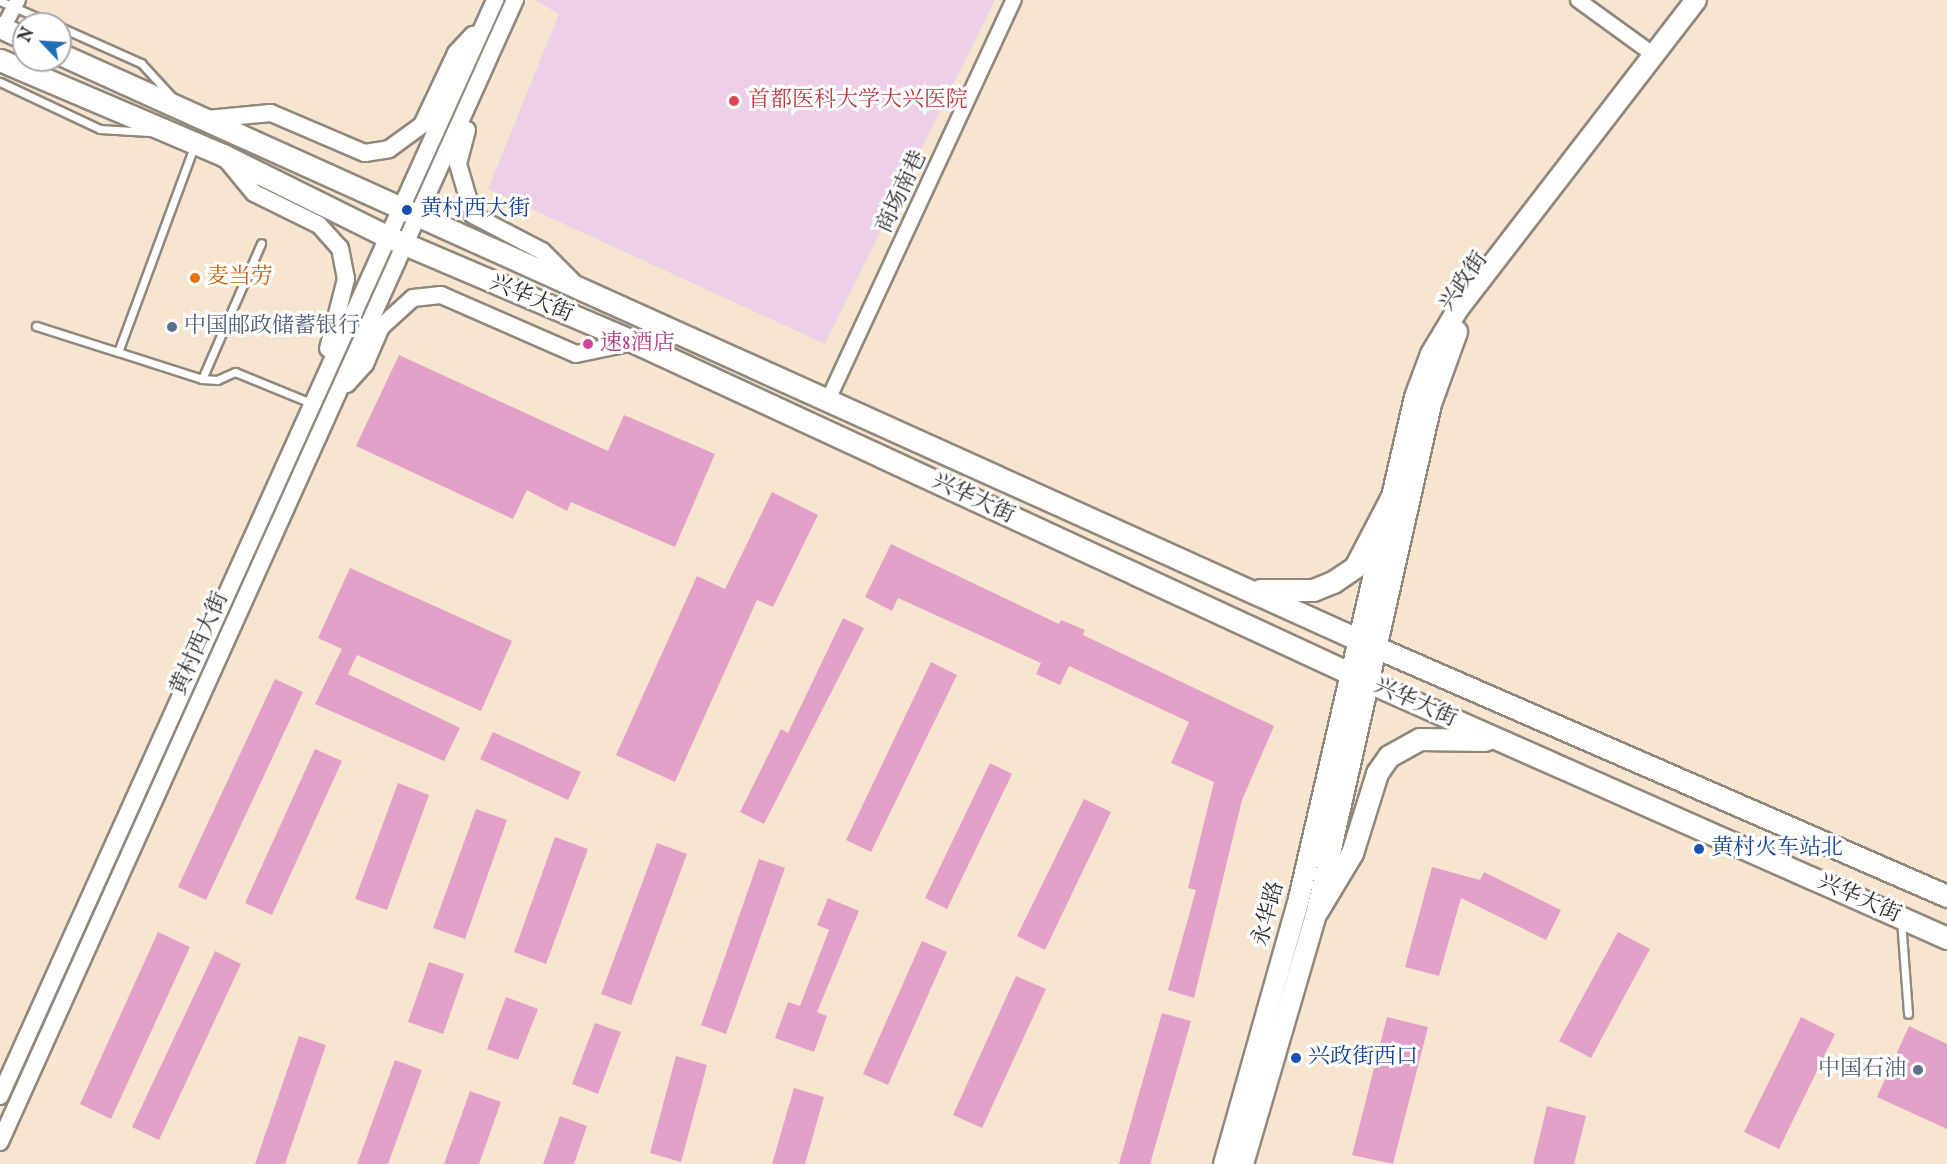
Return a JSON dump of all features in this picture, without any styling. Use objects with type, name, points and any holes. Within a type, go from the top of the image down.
[{"type":"main road","name":"兴政街","points":[[1361,678],[1358,639],[1415,397],[1444,331],[1696,0]]},
{"type":"main road","name":"兴政街","points":[[1361,678],[1379,648],[1431,404],[1444,358],[1466,316],[1708,0]]},
{"type":"main road","name":"兴华大街","points":[[72,59],[410,208],[827,402],[1358,639],[1947,896]]},
{"type":"main road","name":"兴华大街","points":[[0,60],[223,155],[396,240],[634,342],[1361,678],[1947,938]]},
{"type":"main road","points":[[1246,589],[1313,590],[1333,582],[1355,567],[1391,498]]},
{"type":"main road","name":"永华路","points":[[1243,1164],[1317,911],[1361,678]]},
{"type":"main road","name":"永华路","points":[[1224,1164],[1361,678]]},
{"type":"main road","points":[[1317,911],[1352,853],[1377,773],[1389,756],[1413,742],[1448,736],[1523,751]]},
{"type":"street","name":"黄村西大街","points":[[0,1142],[335,398],[396,240],[495,0]]},
{"type":"street","name":"黄村西大街","points":[[410,208],[482,72],[516,0]]},
{"type":"street","name":"商场南巷","points":[[827,402],[1014,0]]},
{"type":"street","points":[[1578,0],[1654,55]]},
{"type":"street","points":[[1,27],[16,4]]},
{"type":"street","points":[[207,119],[271,112],[365,153],[389,149],[418,130],[456,53],[484,24]]},
{"type":"street","points":[[482,72],[479,104],[458,164],[466,203],[486,226],[542,251],[580,289]]},
{"type":"street","points":[[223,155],[254,193],[319,225],[340,248],[346,279],[323,376]]},
{"type":"street","name":"黄村西大街","points":[[0,1096],[323,376],[396,240]]},
{"type":"street","points":[[335,398],[365,364],[395,310],[413,298],[441,295],[576,354],[634,342]]},
{"type":"lane","points":[[0,1],[16,4],[31,12]]},
{"type":"lane","points":[[72,32],[141,63],[183,110]]},
{"type":"lane","points":[[0,82],[100,129],[174,135]]},
{"type":"lane","points":[[118,352],[195,144]]},
{"type":"lane","points":[[202,379],[261,243]]},
{"type":"lane","points":[[36,326],[202,379],[217,380],[235,372],[311,403]]},
{"type":"lane","points":[[1901,918],[1908,1014]]},
{"type":"shaded area","name":"首都医科大学大兴医院","points":[[535,0],[995,0],[825,344],[488,189],[559,14]]},
{"type":"building","points":[[399,355],[608,451],[624,415],[715,454],[675,547],[571,502],[567,511],[527,490],[513,519],[356,446]]},
{"type":"building","points":[[772,492],[818,515],[773,607],[757,600],[675,782],[616,755],[697,576],[725,589]]},
{"type":"building","points":[[891,544],[1059,624],[1061,620],[1085,630],[1083,635],[1274,726],[1242,800],[1194,998],[1168,990],[1196,890],[1188,888],[1214,782],[1171,763],[1189,722],[1069,666],[1060,685],[1036,674],[1041,663],[898,598],[892,611],[865,597]]},
{"type":"building","points":[[350,568],[512,641],[481,711],[357,655],[348,674],[460,728],[444,761],[315,704],[342,649],[318,638]]},
{"type":"building","points":[[843,618],[864,628],[764,824],[740,812],[781,729],[788,733]]},
{"type":"building","points":[[931,662],[957,675],[871,852],[846,840]]},
{"type":"building","points":[[275,679],[303,692],[206,900],[178,887]]},
{"type":"building","points":[[493,732],[581,772],[568,800],[480,759]]},
{"type":"building","points":[[315,749],[342,761],[272,915],[245,903]]},
{"type":"building","points":[[990,763],[1012,774],[947,909],[925,898]]},
{"type":"building","points":[[398,783],[429,795],[387,910],[355,899]]},
{"type":"building","points":[[1084,799],[1111,812],[1045,950],[1017,936]]},
{"type":"building","points":[[476,809],[507,820],[465,939],[433,928]]},
{"type":"building","points":[[555,837],[588,849],[546,964],[514,952]]},
{"type":"building","points":[[657,843],[687,854],[631,1005],[601,994]]},
{"type":"building","points":[[759,859],[785,868],[726,1034],[701,1025]]},
{"type":"building","points":[[1432,867],[1480,880],[1484,872],[1561,910],[1546,940],[1461,898],[1439,976],[1405,967]]},
{"type":"building","points":[[828,898],[859,911],[817,1012],[827,1016],[814,1052],[775,1038],[788,1002],[800,1006],[829,930],[817,925]]},
{"type":"building","points":[[158,932],[190,947],[111,1119],[80,1104]]},
{"type":"building","points":[[1618,932],[1650,949],[1591,1058],[1559,1041]]},
{"type":"building","points":[[922,941],[947,952],[888,1085],[863,1074]]},
{"type":"building","points":[[215,951],[241,964],[159,1140],[132,1127]]},
{"type":"building","points":[[429,962],[464,974],[443,1034],[408,1022]]},
{"type":"building","points":[[1016,976],[1046,989],[982,1128],[953,1115]]},
{"type":"building","points":[[506,997],[538,1009],[518,1060],[487,1049]]},
{"type":"building","points":[[1162,1013],[1191,1021],[1150,1164],[1119,1164]]},
{"type":"building","points":[[1387,1017],[1428,1027],[1393,1164],[1352,1155]]},
{"type":"building","points":[[1801,1017],[1835,1034],[1779,1149],[1744,1132]]},
{"type":"building","points":[[595,1023],[621,1032],[598,1094],[572,1084]]},
{"type":"building","name":"中国石油","points":[[1909,1026],[1947,1044],[1947,1129],[1877,1097]]},
{"type":"building","points":[[299,1036],[326,1045],[285,1164],[255,1164]]},
{"type":"building","points":[[676,1056],[707,1065],[681,1162],[650,1153]]},
{"type":"building","points":[[395,1060],[422,1070],[388,1164],[357,1164]]},
{"type":"building","points":[[794,1088],[824,1097],[805,1164],[772,1164]]},
{"type":"building","points":[[470,1091],[501,1102],[479,1164],[444,1164]]},
{"type":"building","points":[[1547,1106],[1586,1116],[1574,1164],[1533,1164]]},
{"type":"building","points":[[560,1116],[587,1126],[574,1164],[543,1164]]},
{"type":"place","name":"首都医科大学大兴医院","points":[[734,101]]},
{"type":"place","name":"黄村西大街","points":[[407,210]]},
{"type":"place","name":"麦当劳","points":[[195,278]]},
{"type":"place","name":"中国邮政储蓄银行","points":[[172,327]]},
{"type":"place","name":"速8酒店","points":[[588,344]]},
{"type":"place","name":"黄村火车站北","points":[[1699,849]]},
{"type":"place","name":"兴政街西口","points":[[1296,1058]]},
{"type":"place","name":"中国石油","points":[[1918,1070]]}]
